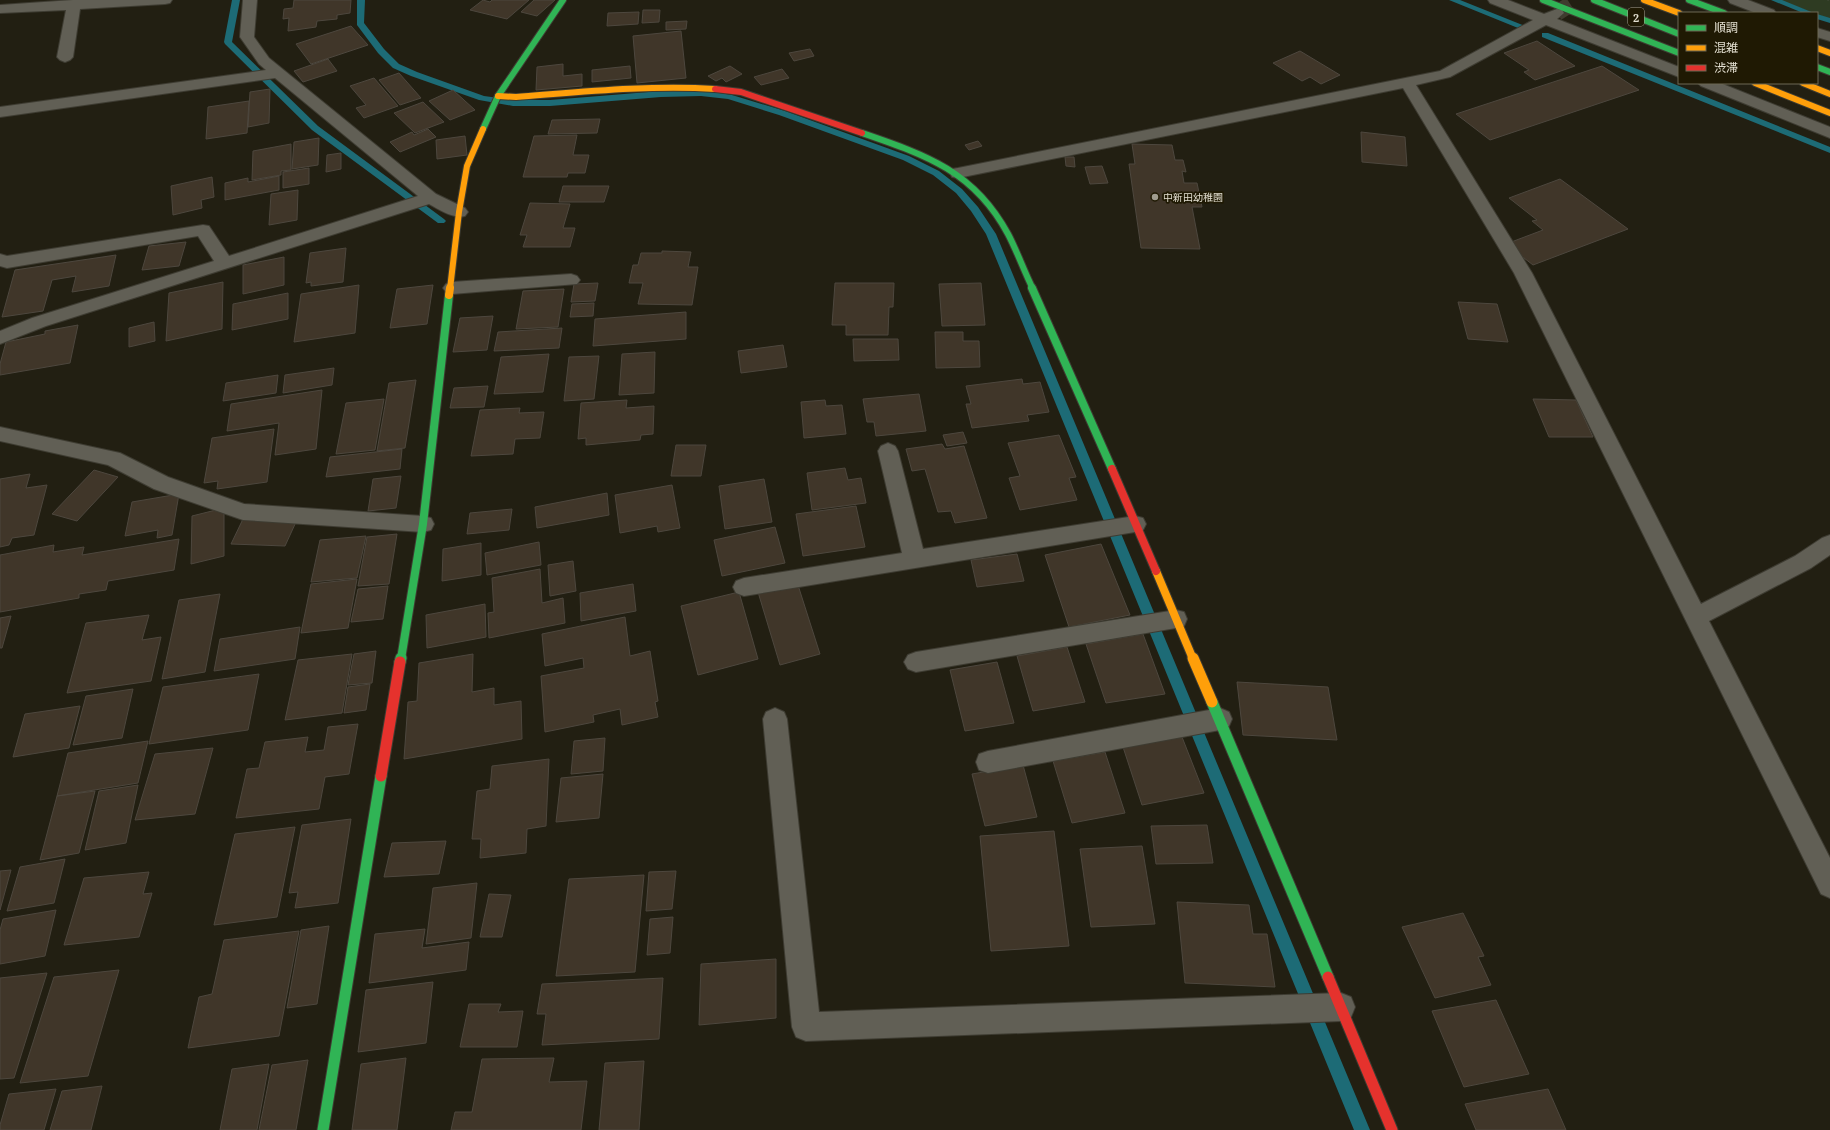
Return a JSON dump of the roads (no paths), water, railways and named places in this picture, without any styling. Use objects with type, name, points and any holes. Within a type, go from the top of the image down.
[{"type":"main road","points":[[323,1130],[423,524],[452,288],[459,212],[467,166],[496,100],[563,0]]},
{"type":"main road","points":[[1543,0],[1678,53]]},
{"type":"main road","name":"2","points":[[1594,0],[1678,34]]},
{"type":"main road","name":"2","points":[[1644,0],[1678,13]]},
{"type":"main road","points":[[1689,0],[1721,12]]},
{"type":"main road","points":[[1818,48],[1830,53]]},
{"type":"main road","points":[[1818,67],[1830,72]]},
{"type":"main road","points":[[1758,84],[1830,113]]},
{"type":"main road","points":[[1805,84],[1830,94]]},
{"type":"main road","points":[[496,100],[516,97],[677,86],[726,90],[756,96],[924,154],[958,173],[979,192],[996,214],[1008,234],[1121,527],[1203,721],[1320,1007],[1392,1130]]},
{"type":"street","points":[[0,9],[165,0]]},
{"type":"street","points":[[250,0],[247,37],[264,60],[268,74],[421,201],[459,212]]},
{"type":"street","points":[[1495,0],[1552,16],[1678,72]]},
{"type":"street","points":[[1735,0],[1766,12]]},
{"type":"street","points":[[65,57],[74,4]]},
{"type":"street","points":[[958,173],[1407,83],[1445,74],[1552,16]]},
{"type":"street","points":[[1818,32],[1830,37]]},
{"type":"street","points":[[0,112],[268,74]]},
{"type":"street","points":[[1407,83],[1523,273],[1830,885]]},
{"type":"street","points":[[1708,84],[1830,133]]},
{"type":"street","points":[[0,338],[39,322],[421,201]]},
{"type":"street","points":[[0,260],[7,262],[203,230],[224,263]]},
{"type":"street","points":[[452,288],[571,280]]},
{"type":"street","points":[[0,434],[112,458],[161,483],[243,512],[423,524]]},
{"type":"street","points":[[888,451],[915,560]]},
{"type":"street","points":[[744,587],[1121,527]]},
{"type":"street","points":[[1695,618],[1803,562],[1830,544]]},
{"type":"street","points":[[916,662],[1160,622]]},
{"type":"street","points":[[775,719],[806,1027],[1320,1007]]},
{"type":"street","points":[[988,762],[1203,721]]},
{"type":"waterway","points":[[236,0],[228,42],[315,128],[441,221]]},
{"type":"waterway","points":[[361,0],[360,23],[381,51],[396,66],[414,74],[482,98],[513,103],[550,103],[661,94],[701,93],[729,97],[782,113],[906,158],[936,173],[959,191],[975,209],[991,234],[1362,1130]]},
{"type":"waterway","points":[[1453,0],[1521,26]]},
{"type":"waterway","points":[[1775,0],[1807,12]]},
{"type":"waterway","points":[[1818,16],[1830,21]]},
{"type":"waterway","points":[[1545,35],[1830,150]]},
{"type":"tunnel","points":[[1557,13],[1577,0]]},
{"type":"place","name":"中新田幼稚園","points":[[1155,197]]}]
